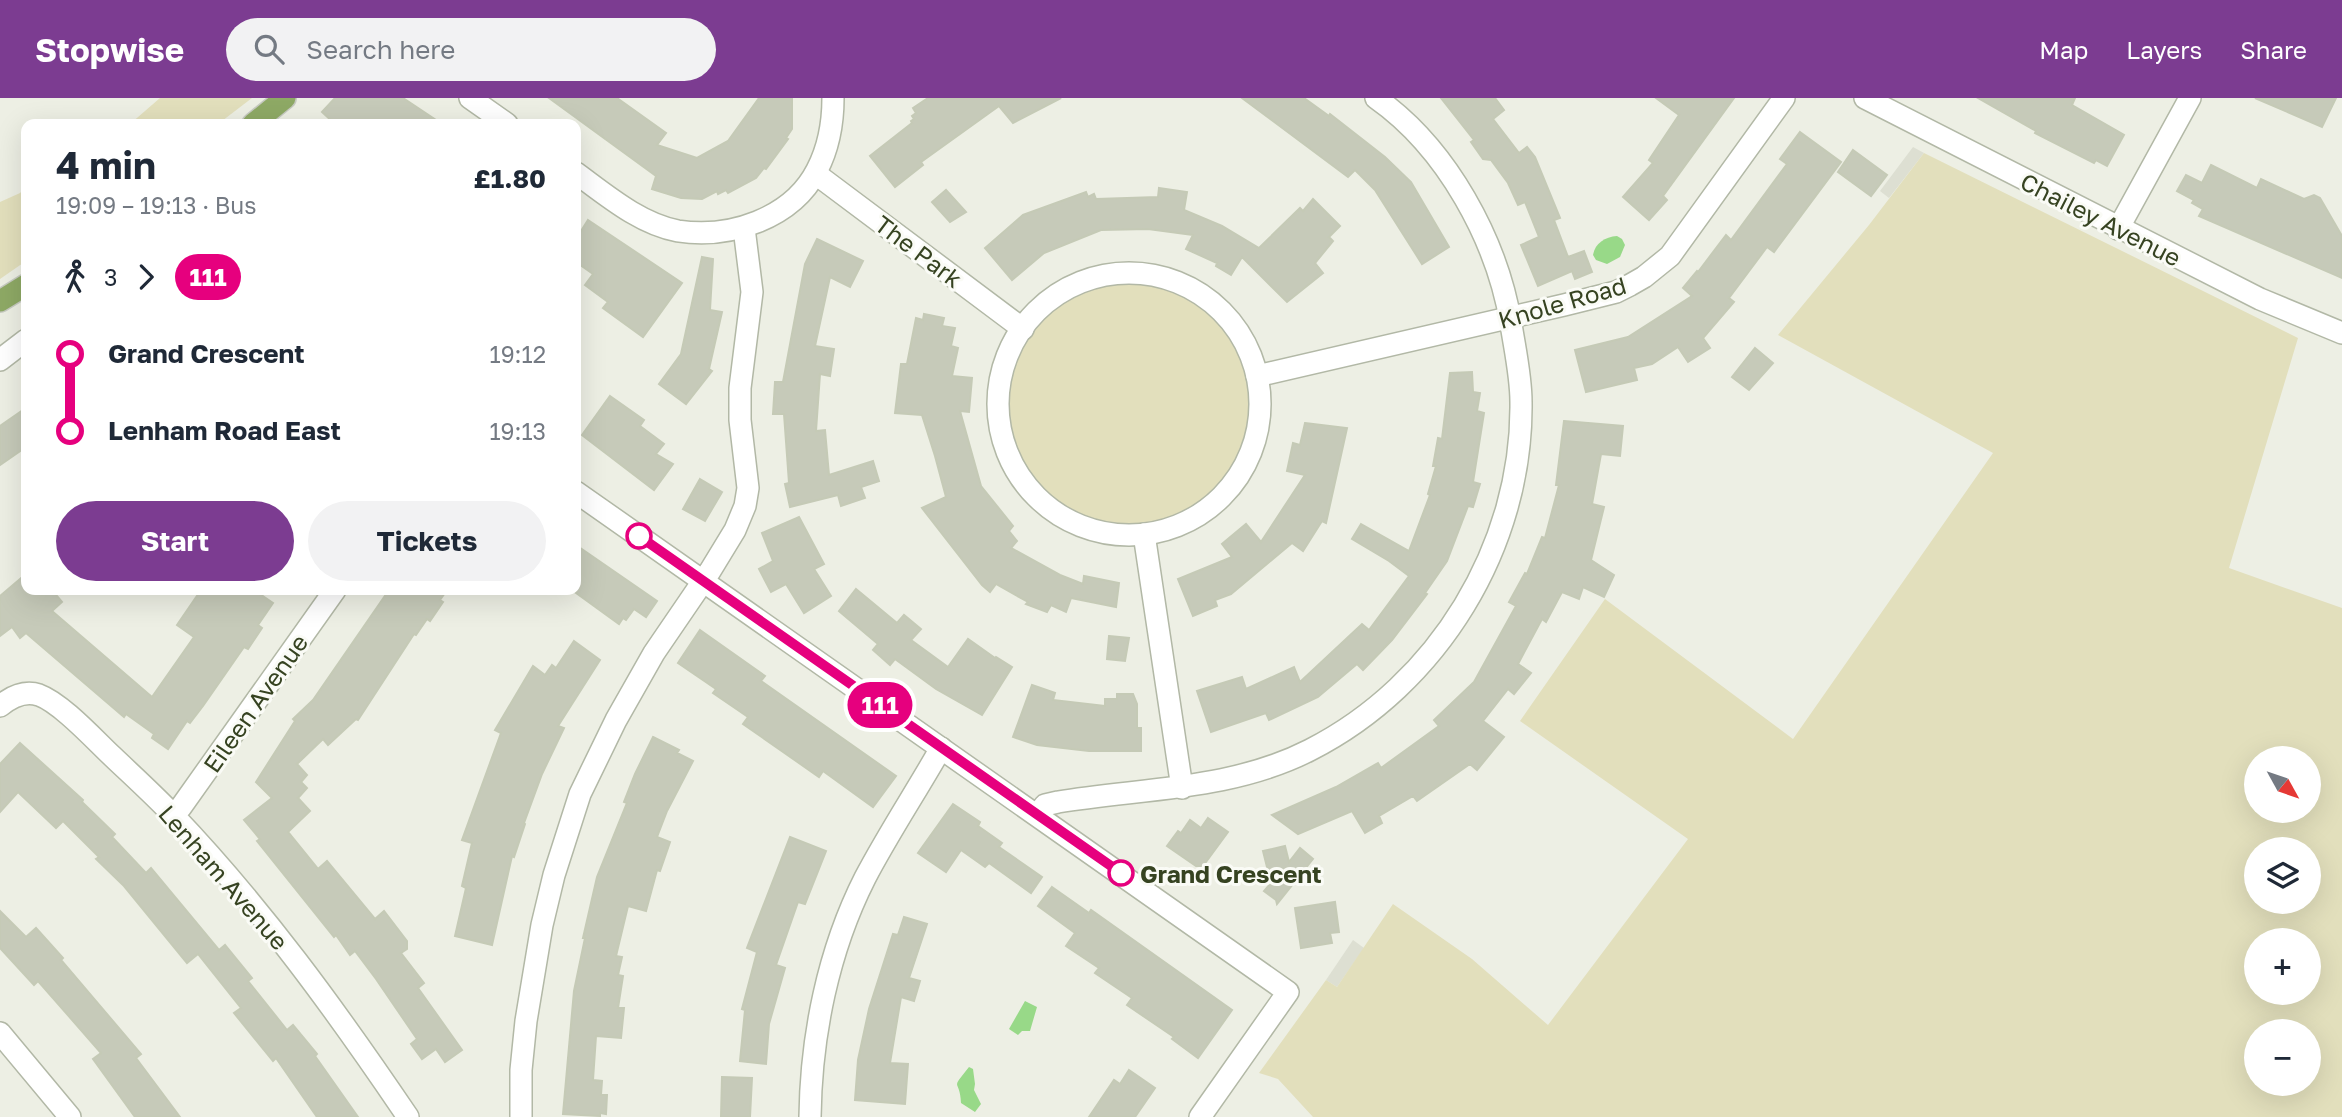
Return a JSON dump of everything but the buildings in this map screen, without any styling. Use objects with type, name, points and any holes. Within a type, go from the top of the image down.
[{"type":"main road","points":[[259,119],[285,98]]},
{"type":"main road","points":[[0,301],[21,288]]},
{"type":"street","points":[[470,98],[500,119]]},
{"type":"street","points":[[581,176],[631,211],[677,230],[702,232],[744,228],[786,205],[816,174],[829,142],[833,98]]},
{"type":"street","points":[[1038,814],[1045,805],[1058,802],[1214,782],[1280,764],[1312,750],[1353,724],[1410,678],[1430,656],[1462,611],[1481,577],[1504,519],[1521,431],[1519,373],[1510,318],[1492,254],[1469,205],[1445,168],[1415,133],[1376,98]]},
{"type":"street","name":"Knole Road","points":[[1257,376],[1616,292],[1644,277],[1670,256],[1784,98]]},
{"type":"street","name":"Chailey Avenue","points":[[1865,98],[2260,299],[2342,333]]},
{"type":"street","points":[[2118,229],[2190,98]]},
{"type":"street","name":"The Park","points":[[816,174],[1023,329]]},
{"type":"street","points":[[521,1117],[521,1069],[533,973],[554,875],[580,794],[616,720],[654,653],[735,530],[745,506],[748,488],[740,420],[740,387],[752,292],[744,228]]},
{"type":"street","points":[[1122,274],[1155,276],[1187,286],[1202,295],[1227,317],[1246,344],[1257,376],[1261,410],[1257,433],[1250,456],[1239,475],[1224,495],[1178,526],[1135,536],[1105,533],[1068,520],[1042,502],[1014,467],[1002,435],[999,387],[1007,357],[1023,329],[1045,304],[1081,283],[1122,274]]},
{"type":"street","points":[[0,360],[21,344]]},
{"type":"street","points":[[581,496],[1289,992],[1200,1117]]},
{"type":"street","points":[[1144,534],[1182,788]]},
{"type":"street","name":"Eileen Avenue","points":[[173,814],[181,807],[331,595]]},
{"type":"street","name":"Lenham Avenue","points":[[0,706],[26,693],[45,698],[84,729],[173,814],[289,951],[408,1117]]},
{"type":"street","points":[[810,1117],[815,1044],[834,957],[863,881],[941,748]]},
{"type":"street","points":[[0,1033],[70,1117]]},
{"type":"shaded area","points":[[160,98],[252,98],[225,119],[136,119]]},
{"type":"shaded area","points":[[1913,147],[1924,153],[1889,198],[1880,191]]},
{"type":"shaded area","points":[[1924,153],[2298,338],[2229,568],[2342,608],[2342,1117],[1313,1117],[1278,1079],[1259,1073],[1326,980],[1337,987],[1393,904],[1472,959],[1548,1025],[1688,839],[1520,721],[1605,599],[1793,739],[1993,453],[1778,335],[1869,225]]},
{"type":"shaded area","points":[[20,193],[21,264],[0,279],[0,202]]},
{"type":"shaded area","points":[[1617,236],[1625,245],[1620,257],[1607,264],[1596,260],[1593,255],[1598,244]]},
{"type":"shaded area","points":[[1118,281],[1142,281],[1166,286],[1188,295],[1217,316],[1232,335],[1243,356],[1250,379],[1250,427],[1243,450],[1232,471],[1217,490],[1188,511],[1166,520],[1142,525],[1118,525],[1094,520],[1072,511],[1052,498],[1035,481],[1022,461],[1013,439],[1008,415],[1008,391],[1013,367],[1022,345],[1035,325],[1052,308],[1072,295],[1094,286]]},
{"type":"shaded area","points":[[1353,940],[1364,948],[1337,987],[1326,980]]},
{"type":"shaded area","points":[[1025,1001],[1037,1007],[1030,1031],[1022,1031],[1018,1035],[1009,1029]]},
{"type":"shaded area","points":[[969,1067],[973,1069],[974,1090],[981,1104],[975,1112],[961,1103],[957,1085]]},
{"type":"bus line","name":"111","points":[[639,536],[1121,873]]},
{"type":"place","name":"Grand Crescent","points":[[1121,873]]}]
